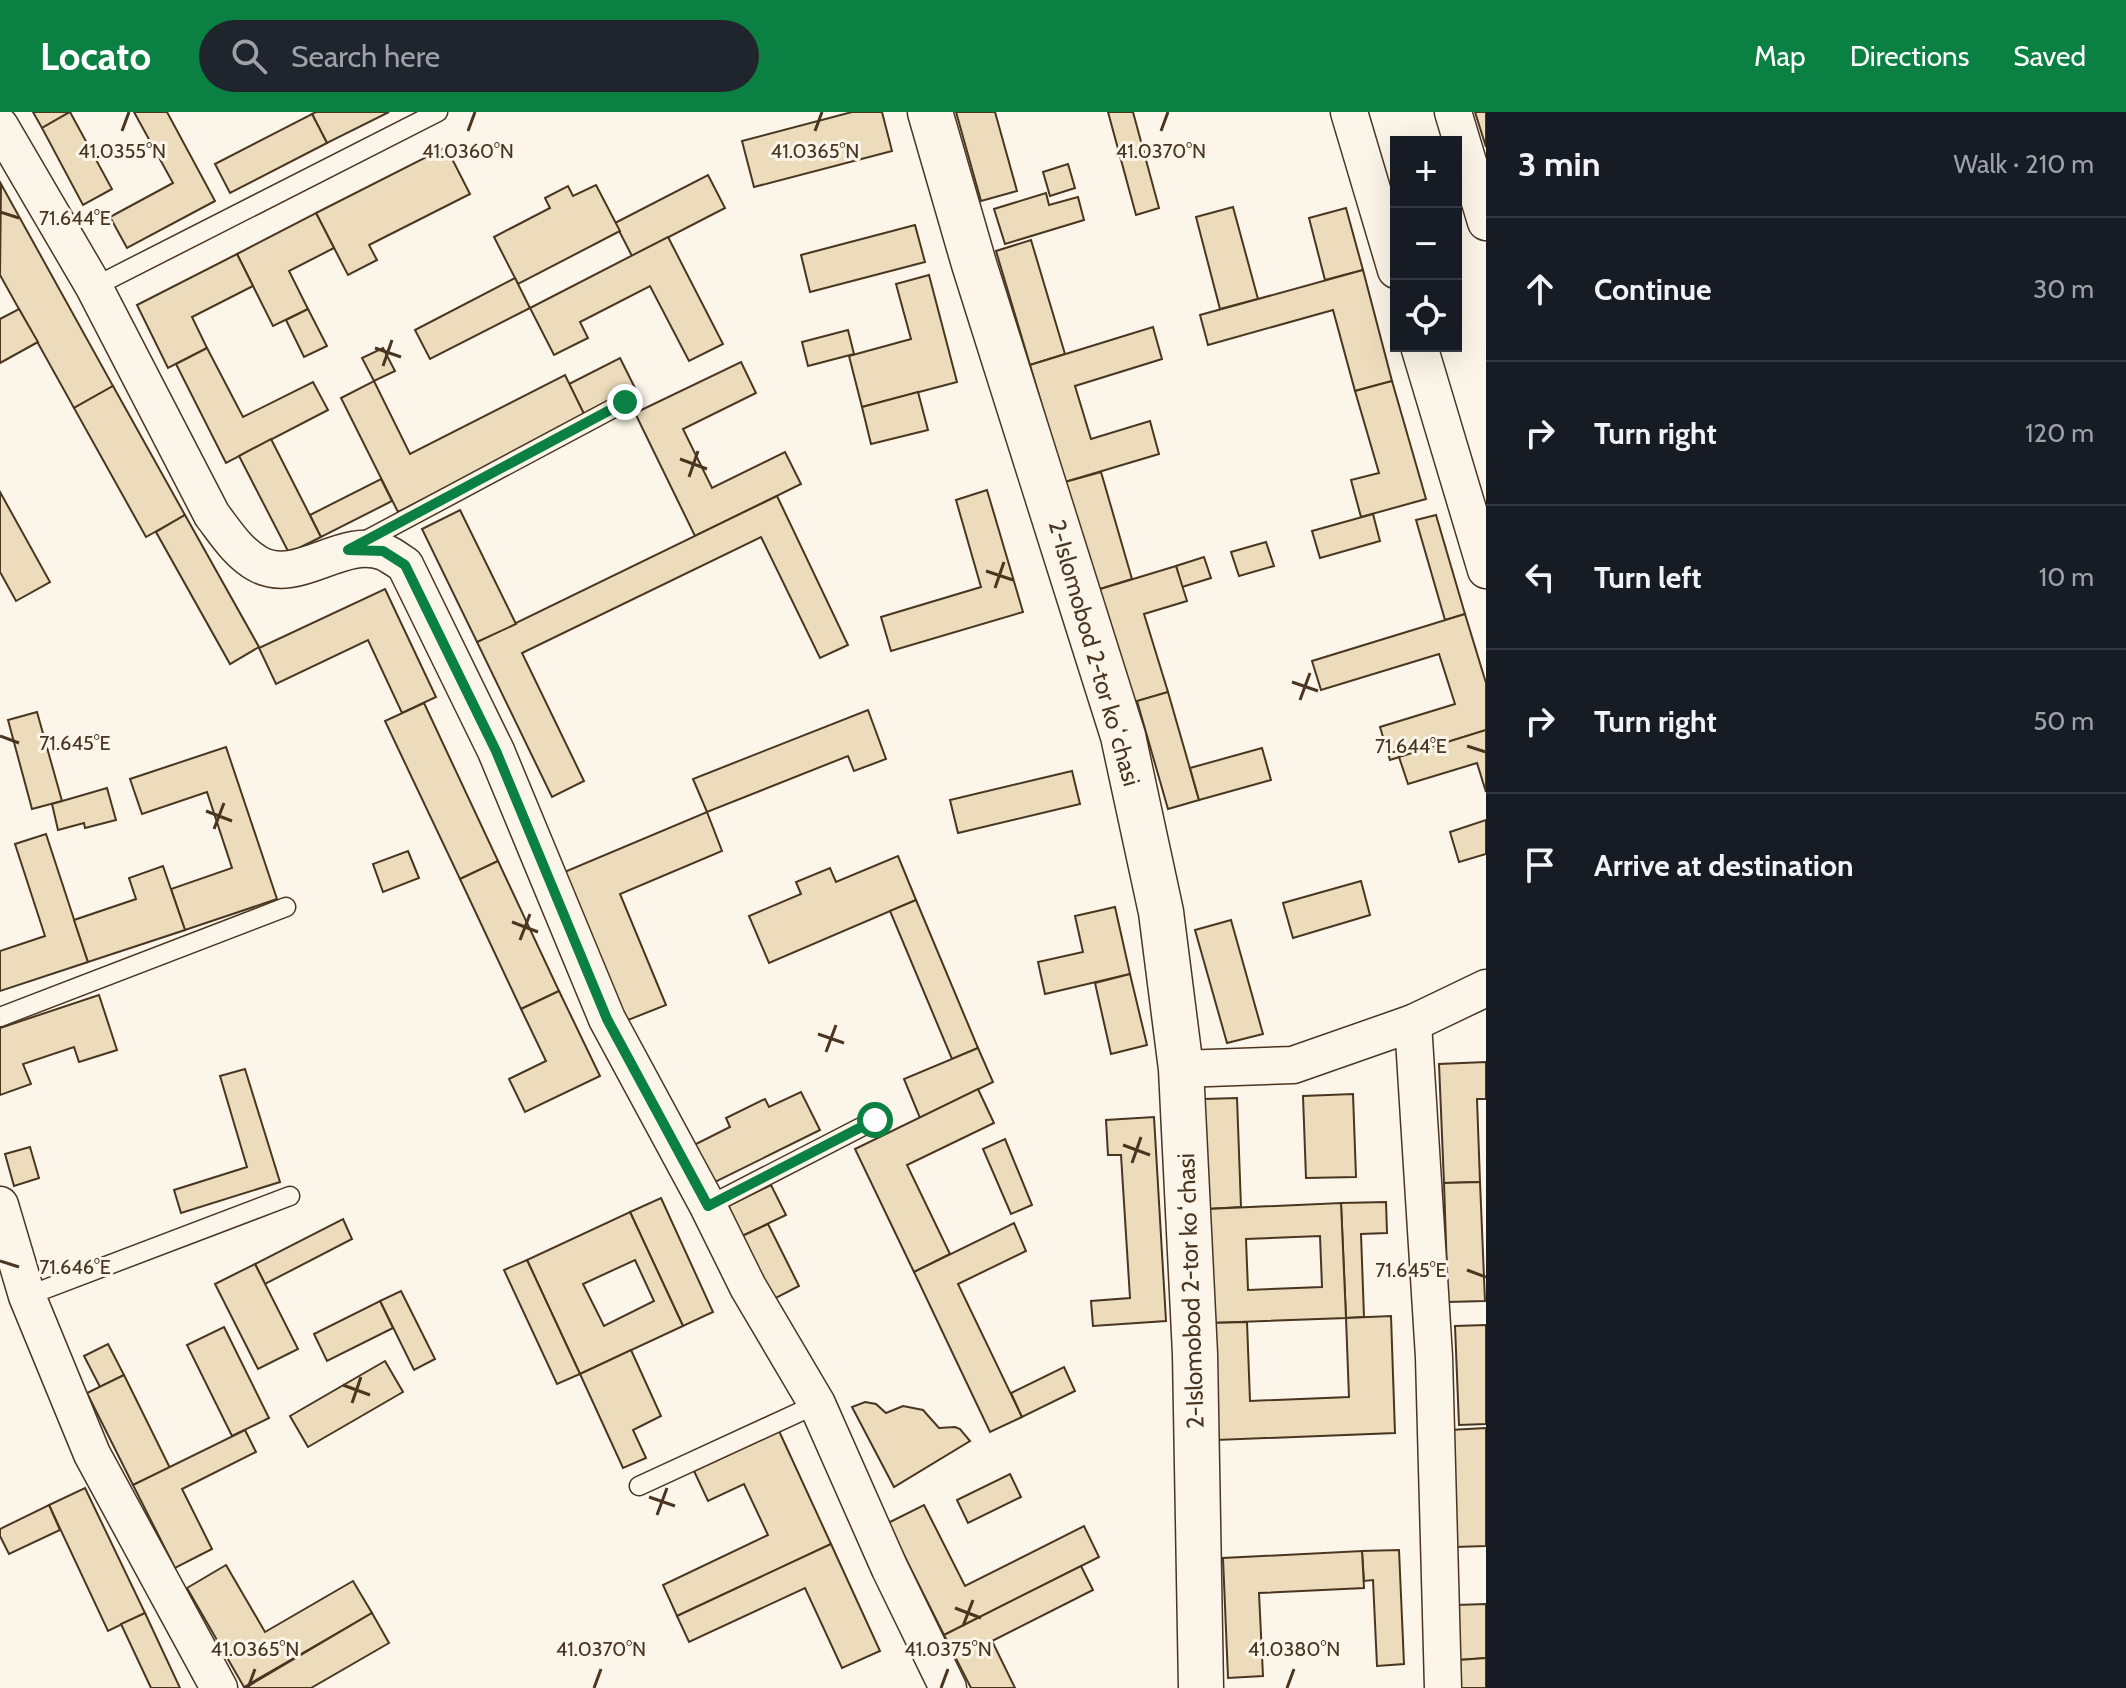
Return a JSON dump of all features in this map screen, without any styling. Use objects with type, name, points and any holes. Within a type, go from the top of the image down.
[{"type":"street","name":"2-Islomobod 2-tor koʻchasi","points":[[930,112],[974,264],[1123,736],[1161,912],[1181,1069],[1195,1354],[1201,1688]]},
{"type":"street","points":[[1349,112],[1390,250]]},
{"type":"street","points":[[1453,112],[1486,222]]},
{"type":"street","points":[[0,126],[94,287],[212,515],[237,548],[260,565],[288,570],[348,550],[383,551],[405,565],[496,751],[607,1019],[748,1287],[817,1404],[890,1569],[948,1688]]},
{"type":"street","points":[[1421,352],[1486,570]]},
{"type":"street","points":[[1181,1069],[1293,1065],[1413,1023],[1486,988]]},
{"type":"street","points":[[1413,1023],[1434,1357],[1443,1688]]},
{"type":"street","points":[[0,1205],[27,1296],[92,1454],[219,1688]]},
{"type":"lane","points":[[94,287],[438,112]]},
{"type":"lane","points":[[348,550],[625,402]]},
{"type":"lane","points":[[0,1017],[286,907]]},
{"type":"lane","points":[[708,1206],[875,1120]]},
{"type":"lane","points":[[27,1296],[290,1196]]},
{"type":"lane","points":[[639,1486],[817,1404]]},
{"type":"building","points":[[33,112],[70,112],[42,128]]},
{"type":"building","points":[[70,112],[112,189],[83,205],[42,128]]},
{"type":"building","points":[[134,112],[167,112],[215,201],[127,248],[110,217],[173,183]]},
{"type":"building","points":[[389,112],[327,143],[312,114]]},
{"type":"building","points":[[852,112],[882,112],[892,151],[754,187],[742,141]]},
{"type":"building","points":[[956,112],[995,112],[1017,191],[981,201]]},
{"type":"building","points":[[1108,112],[1133,112],[1159,208],[1136,215]]},
{"type":"building","points":[[1475,112],[1486,112],[1486,147]]},
{"type":"building","points":[[312,114],[327,143],[230,193],[215,164]]},
{"type":"building","points":[[446,147],[470,194],[369,245],[377,260],[348,275],[316,213]]},
{"type":"building","points":[[1068,164],[1075,188],[1050,196],[1043,172]]},
{"type":"building","points":[[708,175],[725,208],[632,256],[615,223]]},
{"type":"building","points":[[1,184],[113,386],[74,408],[0,275]]},
{"type":"building","points":[[596,185],[620,231],[518,284],[494,237],[550,208],[545,198],[568,186],[573,196]]},
{"type":"building","points":[[1046,193],[1049,205],[1078,197],[1084,220],[1005,244],[994,209]]},
{"type":"building","points":[[1233,207],[1258,299],[1220,309],[1196,217]]},
{"type":"building","points":[[1346,208],[1363,270],[1325,280],[1309,218]]},
{"type":"building","points":[[316,213],[334,248],[289,271],[308,309],[273,326],[237,254]]},
{"type":"building","points":[[915,225],[925,262],[810,292],[801,255]]},
{"type":"building","points":[[668,237],[723,344],[689,361],[650,286],[580,322],[588,338],[554,355],[530,308]]},
{"type":"building","points":[[1031,240],[1065,354],[1030,365],[996,251]]},
{"type":"building","points":[[237,254],[253,286],[192,317],[207,348],[168,368],[137,305]]},
{"type":"building","points":[[1363,270],[1392,381],[1355,391],[1333,310],[1208,345],[1200,315]]},
{"type":"building","points":[[929,275],[957,382],[862,407],[849,356],[911,339],[896,284]]},
{"type":"building","points":[[515,278],[530,308],[430,359],[415,330]]},
{"type":"building","points":[[19,309],[38,342],[0,363],[0,319]]},
{"type":"building","points":[[308,309],[327,346],[304,357],[286,320]]},
{"type":"building","points":[[1153,327],[1162,359],[1075,386],[1091,439],[1150,421],[1159,454],[1065,482],[1030,365]]},
{"type":"building","points":[[848,330],[854,354],[808,366],[802,342]]},
{"type":"building","points":[[207,348],[243,417],[313,382],[328,410],[226,463],[176,364]]},
{"type":"building","points":[[383,348],[395,371],[374,381],[362,358]]},
{"type":"building","points":[[620,358],[636,390],[585,416],[569,384]]},
{"type":"building","points":[[741,362],[756,393],[683,429],[712,488],[785,452],[801,484],[695,536],[635,413]]},
{"type":"building","points":[[565,375],[585,416],[398,512],[341,398],[374,381],[410,454]]},
{"type":"building","points":[[1392,381],[1426,499],[1361,517],[1351,480],[1379,473],[1355,391]]},
{"type":"building","points":[[113,386],[185,515],[146,537],[74,408]]},
{"type":"building","points":[[918,392],[928,430],[871,444],[862,407]]},
{"type":"building","points":[[271,439],[321,537],[289,553],[239,456]]},
{"type":"building","points":[[1101,472],[1132,579],[1097,590],[1065,482]]},
{"type":"building","points":[[381,479],[392,501],[321,537],[310,515]]},
{"type":"building","points":[[987,490],[1023,612],[891,651],[881,617],[981,587],[956,500]]},
{"type":"building","points":[[0,492],[50,582],[16,601],[0,572]]},
{"type":"building","points":[[777,496],[848,645],[820,658],[761,537],[522,653],[584,781],[552,797],[477,642]]},
{"type":"building","points":[[460,510],[516,624],[477,642],[422,529]]},
{"type":"building","points":[[1373,514],[1380,541],[1320,558],[1312,531]]},
{"type":"building","points":[[185,515],[259,647],[230,664],[156,532]]},
{"type":"building","points":[[1436,515],[1465,614],[1445,620],[1416,520]]},
{"type":"building","points":[[1266,542],[1274,566],[1239,576],[1231,552]]},
{"type":"building","points":[[1204,557],[1211,578],[1182,587],[1176,566]]},
{"type":"building","points":[[1176,566],[1187,601],[1144,614],[1168,692],[1132,703],[1097,590]]},
{"type":"building","points":[[385,589],[436,697],[402,713],[368,640],[276,684],[259,648]]},
{"type":"building","points":[[1465,614],[1486,683],[1486,730],[1390,760],[1380,727],[1455,704],[1439,654],[1321,690],[1312,661]]},
{"type":"building","points":[[1168,692],[1199,800],[1168,809],[1137,701]]},
{"type":"building","points":[[424,703],[498,861],[460,879],[385,721]]},
{"type":"building","points":[[868,710],[886,759],[854,771],[848,756],[707,812],[693,779]]},
{"type":"building","points":[[37,712],[62,801],[32,809],[8,720]]},
{"type":"building","points":[[1486,730],[1486,792],[1477,763],[1408,784],[1399,757]]},
{"type":"building","points":[[226,747],[277,899],[185,930],[171,889],[232,868],[207,792],[142,814],[130,779]]},
{"type":"building","points":[[1262,748],[1271,780],[1199,800],[1190,768]]},
{"type":"building","points":[[1072,771],[1080,804],[958,833],[950,800]]},
{"type":"building","points":[[107,788],[116,820],[85,828],[84,823],[58,830],[52,804]]},
{"type":"building","points":[[707,812],[722,851],[620,894],[666,1005],[623,1022],[562,873]]},
{"type":"building","points":[[1486,820],[1486,854],[1459,862],[1450,832]]},
{"type":"building","points":[[46,834],[88,962],[0,991],[0,951],[45,936],[15,844]]},
{"type":"building","points":[[408,851],[419,878],[383,892],[373,864]]},
{"type":"building","points":[[898,856],[916,900],[769,963],[749,916],[801,894],[796,882],[830,868],[836,882]]},
{"type":"building","points":[[498,861],[559,991],[521,1009],[460,879]]},
{"type":"building","points":[[163,866],[185,930],[88,962],[74,920],[136,899],[129,878]]},
{"type":"building","points":[[1361,881],[1370,915],[1293,938],[1283,903]]},
{"type":"building","points":[[916,900],[978,1048],[952,1059],[890,911]]},
{"type":"building","points":[[1115,907],[1130,974],[1045,994],[1038,962],[1083,952],[1075,916]]},
{"type":"building","points":[[1231,920],[1263,1034],[1227,1043],[1195,930]]},
{"type":"building","points":[[1130,974],[1147,1045],[1111,1054],[1095,983]]},
{"type":"building","points":[[559,991],[600,1076],[525,1112],[509,1079],[546,1061],[521,1009]]},
{"type":"building","points":[[99,995],[117,1050],[79,1062],[74,1047],[23,1064],[31,1084],[0,1095],[0,1028]]},
{"type":"building","points":[[978,1048],[993,1082],[920,1118],[904,1079]]},
{"type":"building","points":[[1486,1062],[1486,1099],[1477,1099],[1480,1182],[1444,1183],[1439,1064]]},
{"type":"building","points":[[245,1069],[280,1182],[181,1213],[174,1190],[247,1167],[220,1076]]},
{"type":"building","points":[[978,1089],[994,1123],[907,1165],[950,1254],[914,1272],[855,1149]]},
{"type":"building","points":[[801,1092],[820,1130],[711,1184],[692,1146],[730,1127],[726,1118],[765,1099],[769,1107]]},
{"type":"building","points":[[1353,1094],[1356,1177],[1306,1178],[1303,1096]]},
{"type":"building","points":[[1237,1098],[1241,1207],[1207,1209],[1204,1099]]},
{"type":"building","points":[[1154,1117],[1166,1321],[1093,1326],[1091,1301],[1130,1298],[1121,1155],[1108,1155],[1106,1120]]},
{"type":"building","points":[[1005,1139],[1032,1205],[1011,1214],[983,1149]]},
{"type":"building","points":[[30,1147],[39,1178],[14,1186],[5,1154]]},
{"type":"building","points":[[1480,1182],[1485,1301],[1448,1302],[1444,1183]]},
{"type":"building","points":[[771,1185],[786,1215],[740,1237],[726,1207]]},
{"type":"building","points":[[661,1198],[713,1312],[683,1326],[630,1212]]},
{"type":"building","points":[[1386,1202],[1387,1233],[1361,1234],[1364,1317],[1346,1318],[1341,1203]]},
{"type":"building","points":[[1341,1203],[1346,1318],[1211,1323],[1207,1209]],"holes":[[[1320,1236],[1322,1287],[1248,1290],[1246,1239]]]},
{"type":"building","points":[[630,1212],[683,1326],[580,1374],[527,1260]],"holes":[[[635,1260],[654,1301],[604,1326],[583,1284]]]},
{"type":"building","points":[[343,1219],[352,1239],[265,1284],[255,1264]]},
{"type":"building","points":[[1014,1223],[1026,1251],[958,1284],[1022,1417],[990,1432],[914,1272]]},
{"type":"building","points":[[768,1224],[799,1286],[772,1300],[740,1237]]},
{"type":"building","points":[[527,1260],[580,1374],[557,1384],[504,1270]]},
{"type":"building","points":[[255,1264],[298,1349],[258,1369],[215,1284]]},
{"type":"building","points":[[401,1291],[435,1359],[414,1370],[380,1301]]},
{"type":"building","points":[[380,1301],[393,1328],[327,1361],[314,1334]]},
{"type":"building","points":[[1391,1316],[1395,1433],[1216,1440],[1211,1323],[1247,1322],[1250,1401],[1349,1397],[1346,1318]]},
{"type":"building","points":[[1486,1325],[1486,1424],[1459,1425],[1455,1326]]},
{"type":"building","points":[[224,1327],[269,1418],[232,1436],[187,1345]]},
{"type":"building","points":[[108,1344],[124,1375],[100,1387],[84,1356]]},
{"type":"building","points":[[631,1350],[661,1416],[633,1430],[646,1458],[623,1468],[580,1374]]},
{"type":"building","points":[[385,1361],[403,1392],[308,1447],[290,1416]]},
{"type":"building","points":[[1064,1367],[1075,1391],[1022,1417],[1011,1393]]},
{"type":"building","points":[[124,1375],[170,1468],[133,1485],[87,1393]]},
{"type":"building","points":[[865,1402],[876,1404],[886,1413],[903,1406],[923,1410],[939,1428],[960,1429],[970,1441],[894,1487],[852,1407]]},
{"type":"building","points":[[1486,1428],[1486,1546],[1455,1547],[1450,1430]]},
{"type":"building","points":[[245,1430],[256,1452],[182,1489],[212,1549],[175,1568],[133,1485]]},
{"type":"building","points":[[779,1431],[831,1544],[677,1616],[663,1585],[768,1535],[744,1484],[708,1501],[694,1471]]},
{"type":"building","points":[[1010,1474],[1021,1497],[968,1523],[957,1500]]},
{"type":"building","points":[[85,1488],[145,1613],[108,1631],[49,1505]]},
{"type":"building","points":[[49,1505],[60,1530],[9,1554],[0,1529]]},
{"type":"building","points":[[924,1505],[965,1586],[1084,1526],[1099,1557],[944,1635],[888,1523]]},
{"type":"building","points":[[831,1544],[880,1651],[842,1668],[805,1588],[689,1642],[677,1616]]},
{"type":"building","points":[[1399,1550],[1404,1664],[1377,1666],[1373,1580],[1364,1581],[1362,1551]]},
{"type":"building","points":[[1362,1551],[1364,1588],[1259,1593],[1263,1676],[1228,1678],[1223,1558]]},
{"type":"building","points":[[226,1565],[265,1632],[353,1581],[372,1613],[244,1687],[187,1588]]},
{"type":"building","points":[[1081,1566],[1093,1590],[992,1641],[1015,1688],[971,1688],[944,1635]]},
{"type":"building","points":[[1486,1604],[1486,1658],[1459,1660],[1456,1605]]},
{"type":"building","points":[[145,1613],[180,1688],[151,1688],[121,1624]]},
{"type":"building","points":[[372,1613],[389,1643],[311,1688],[245,1688]]},
{"type":"building","points":[[1486,1658],[1486,1688],[1460,1688],[1459,1660]]},
{"type":"route","points":[[625,402],[348,550],[383,551],[405,565],[496,751],[607,1019],[708,1206],[875,1120]]}]
